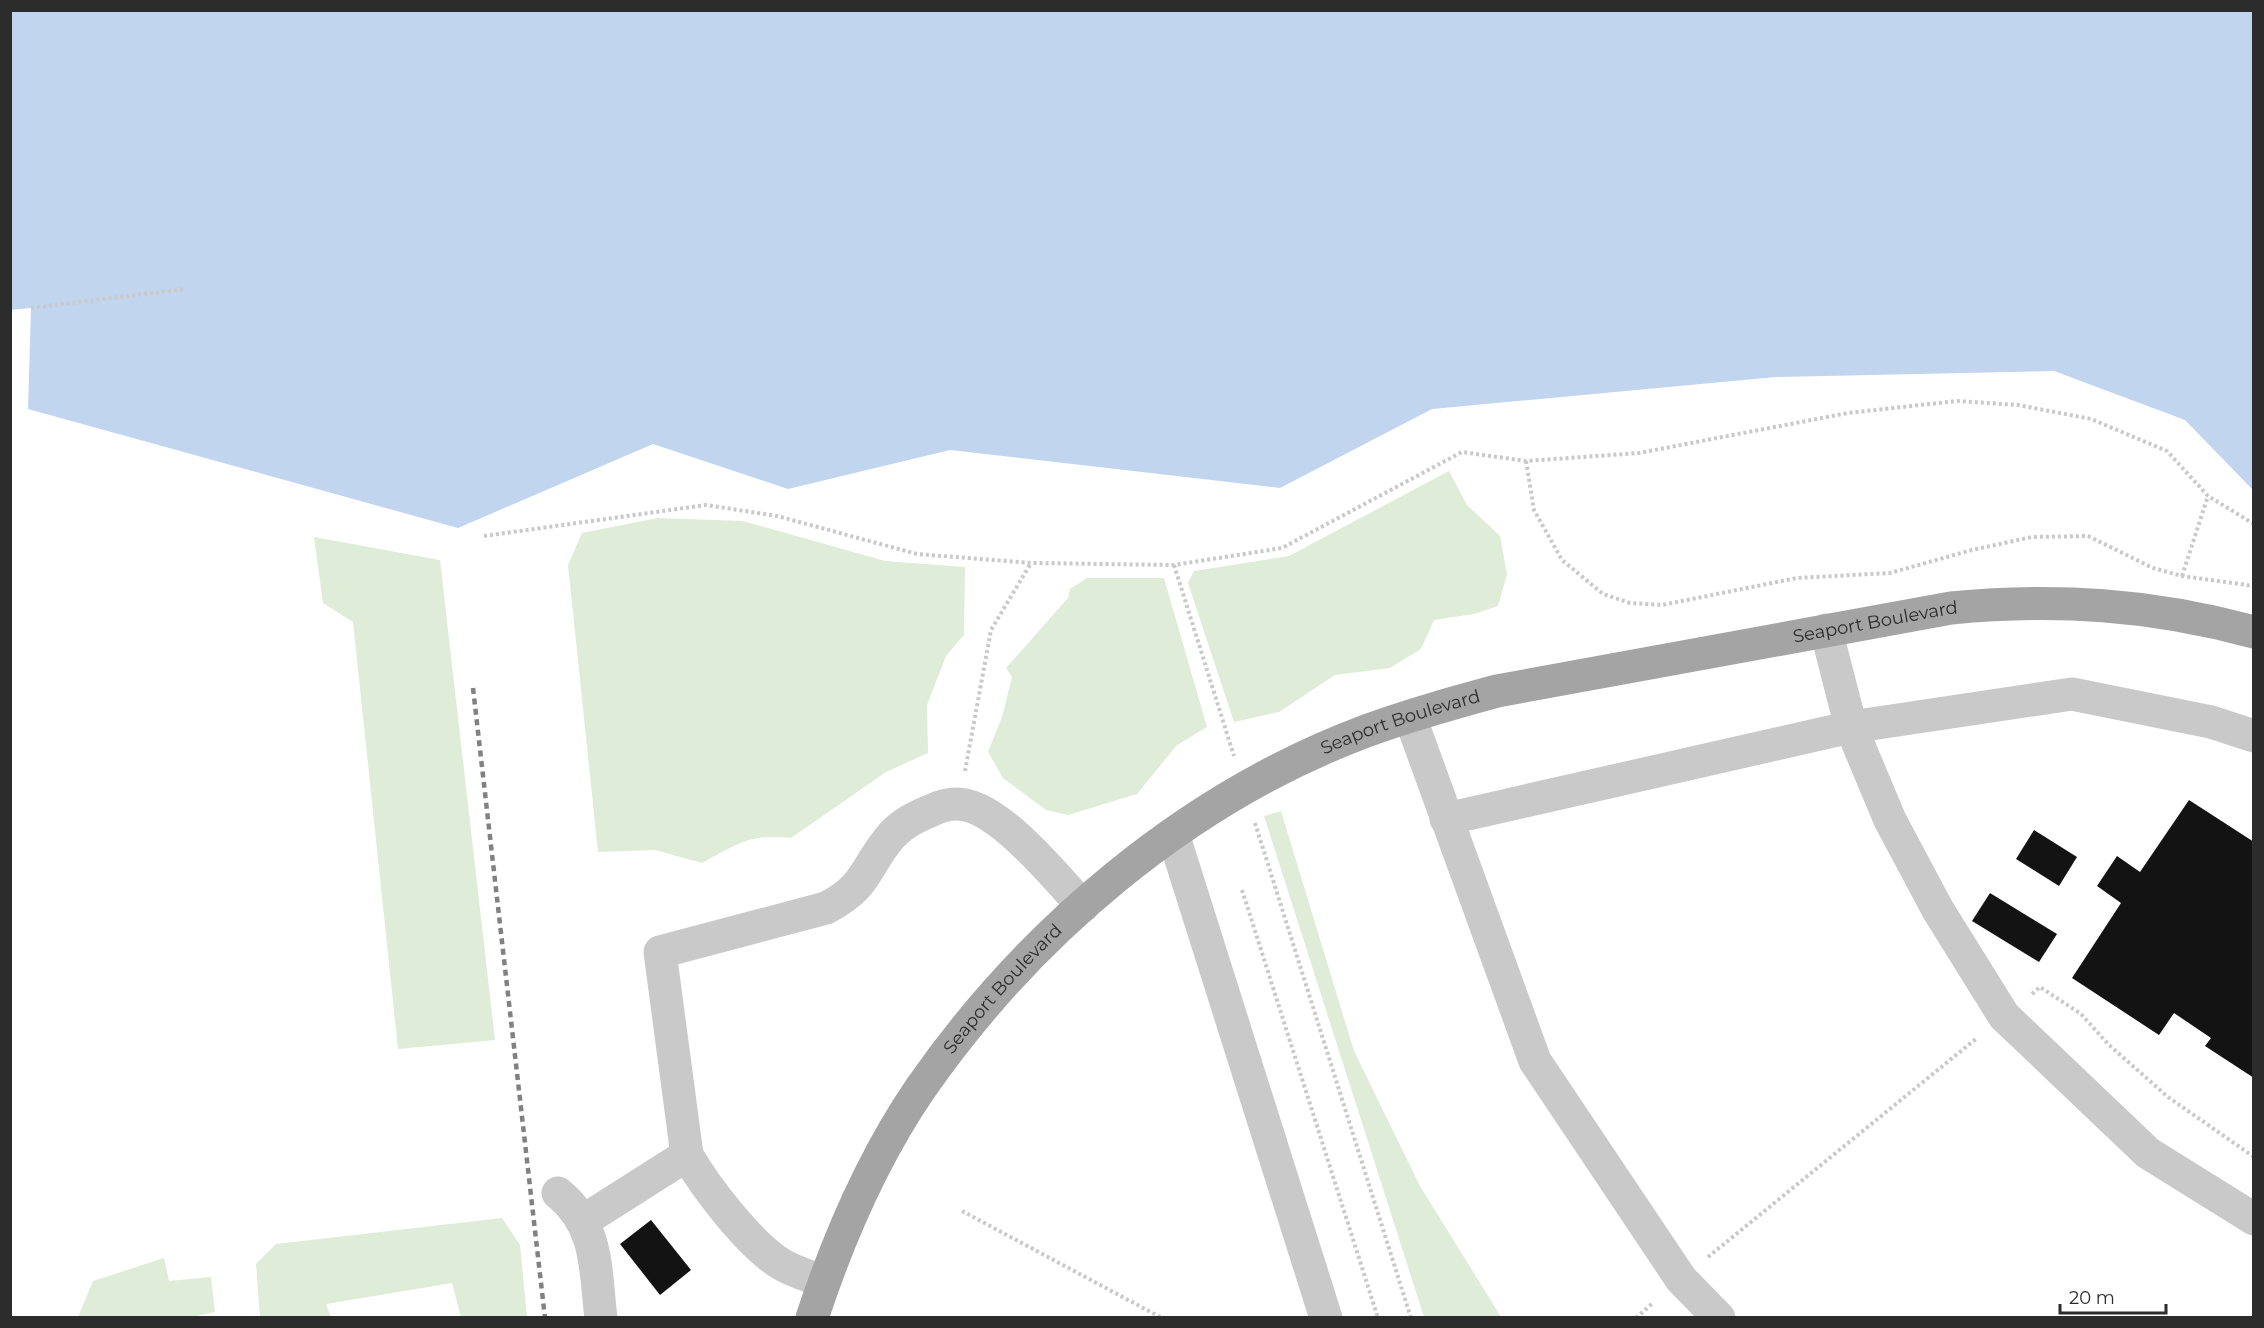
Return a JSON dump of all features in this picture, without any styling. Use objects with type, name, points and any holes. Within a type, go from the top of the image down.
[{"type":"main road","name":"Seaport Boulevard","points":[[812,1317],[848,1222],[877,1164],[919,1091],[989,1002],[1083,906],[1173,834],[1244,789],[1365,732],[1497,691],[1951,608],[2015,602],[2082,603],[2146,609],[2210,620],[2253,632]]},
{"type":"street","points":[[1826,630],[1851,727],[1890,820],[1938,910],[2004,1016],[2148,1154],[2253,1219]]},
{"type":"street","points":[[1446,819],[1851,727],[2072,694],[2211,722],[2253,736]]},
{"type":"street","points":[[1410,717],[1535,1061],[1681,1279],[1719,1317]]},
{"type":"street","points":[[824,1282],[783,1266],[763,1251],[698,1174],[687,1155],[660,952],[826,908],[848,897],[864,880],[892,836],[913,818],[940,807],[958,804],[994,817],[1014,832],[1083,906]]},
{"type":"street","points":[[1173,834],[1326,1317]]},
{"type":"street","points":[[583,1221],[687,1155]]},
{"type":"street","points":[[558,1193],[571,1204],[583,1221],[593,1249],[601,1317]]},
{"type":"path","points":[[31,308],[184,289]]},
{"type":"path","points":[[484,536],[706,505],[777,516],[917,554],[1031,563],[1174,565],[1282,548],[1462,452],[1526,461],[1639,453],[1848,414],[1957,401],[2018,405],[2091,419],[2167,452],[2208,496],[2253,524]]},
{"type":"path","points":[[1526,461],[1534,510],[1562,560],[1603,594],[1630,603],[1662,605],[1797,578],[1890,573],[1972,550],[2032,537],[2088,536],[2153,568],[2182,576],[2253,586]]},
{"type":"path","points":[[2182,576],[2208,496]]},
{"type":"path","points":[[958,804],[991,630],[1031,563]]},
{"type":"path","points":[[1174,565],[1411,1317]]},
{"type":"path","points":[[1242,890],[1377,1317]]},
{"type":"path","points":[[1636,1317],[2040,987],[2081,1014],[2132,1066],[2168,1097],[2253,1157]]},
{"type":"path","points":[[963,1211],[1162,1317]]},
{"type":"green space","points":[[1449,471],[1467,505],[1500,536],[1507,574],[1498,606],[1474,614],[1434,620],[1421,649],[1390,668],[1335,675],[1279,712],[1234,722],[1188,583],[1194,571],[1289,556]]},
{"type":"green space","points":[[658,518],[743,521],[885,561],[965,567],[964,635],[946,656],[927,705],[928,753],[886,772],[791,838],[754,839],[702,863],[655,850],[598,852],[568,565],[582,533]]},
{"type":"green space","points":[[314,537],[440,560],[495,1040],[398,1049],[353,622],[323,603]]},
{"type":"green space","points":[[1087,578],[1164,578],[1207,727],[1177,745],[1137,794],[1068,815],[1046,810],[1003,778],[988,752],[1002,717],[1012,677],[1006,668],[1068,598],[1070,589]]},
{"type":"green space","points":[[1281,811],[1354,1051],[1420,1186],[1501,1317],[1424,1317],[1264,816]]},
{"type":"green space","points":[[502,1218],[520,1245],[527,1317],[461,1317],[452,1283],[326,1304],[331,1317],[260,1317],[256,1264],[276,1244]]},
{"type":"green space","points":[[164,1258],[169,1281],[211,1277],[215,1312],[188,1318],[78,1317],[93,1281]]},
{"type":"water","points":[[10,11],[2253,11],[2253,490],[2185,420],[2054,371],[1776,377],[1432,409],[1280,488],[950,450],[788,489],[653,444],[458,528],[28,409],[31,308],[10,310]]},
{"type":"building","points":[[2189,800],[2254,842],[2254,1078],[2205,1046],[2211,1038],[2174,1013],[2159,1035],[2072,978],[2121,903],[2097,886],[2117,856],[2140,872]]},
{"type":"building","points":[[2034,830],[2077,857],[2059,886],[2016,859]]},
{"type":"building","points":[[1990,893],[2057,934],[2039,962],[1972,921]]},
{"type":"building","points":[[651,1220],[691,1270],[660,1295],[620,1244]]},
{"type":"railway","points":[[473,688],[545,1318]]}]
